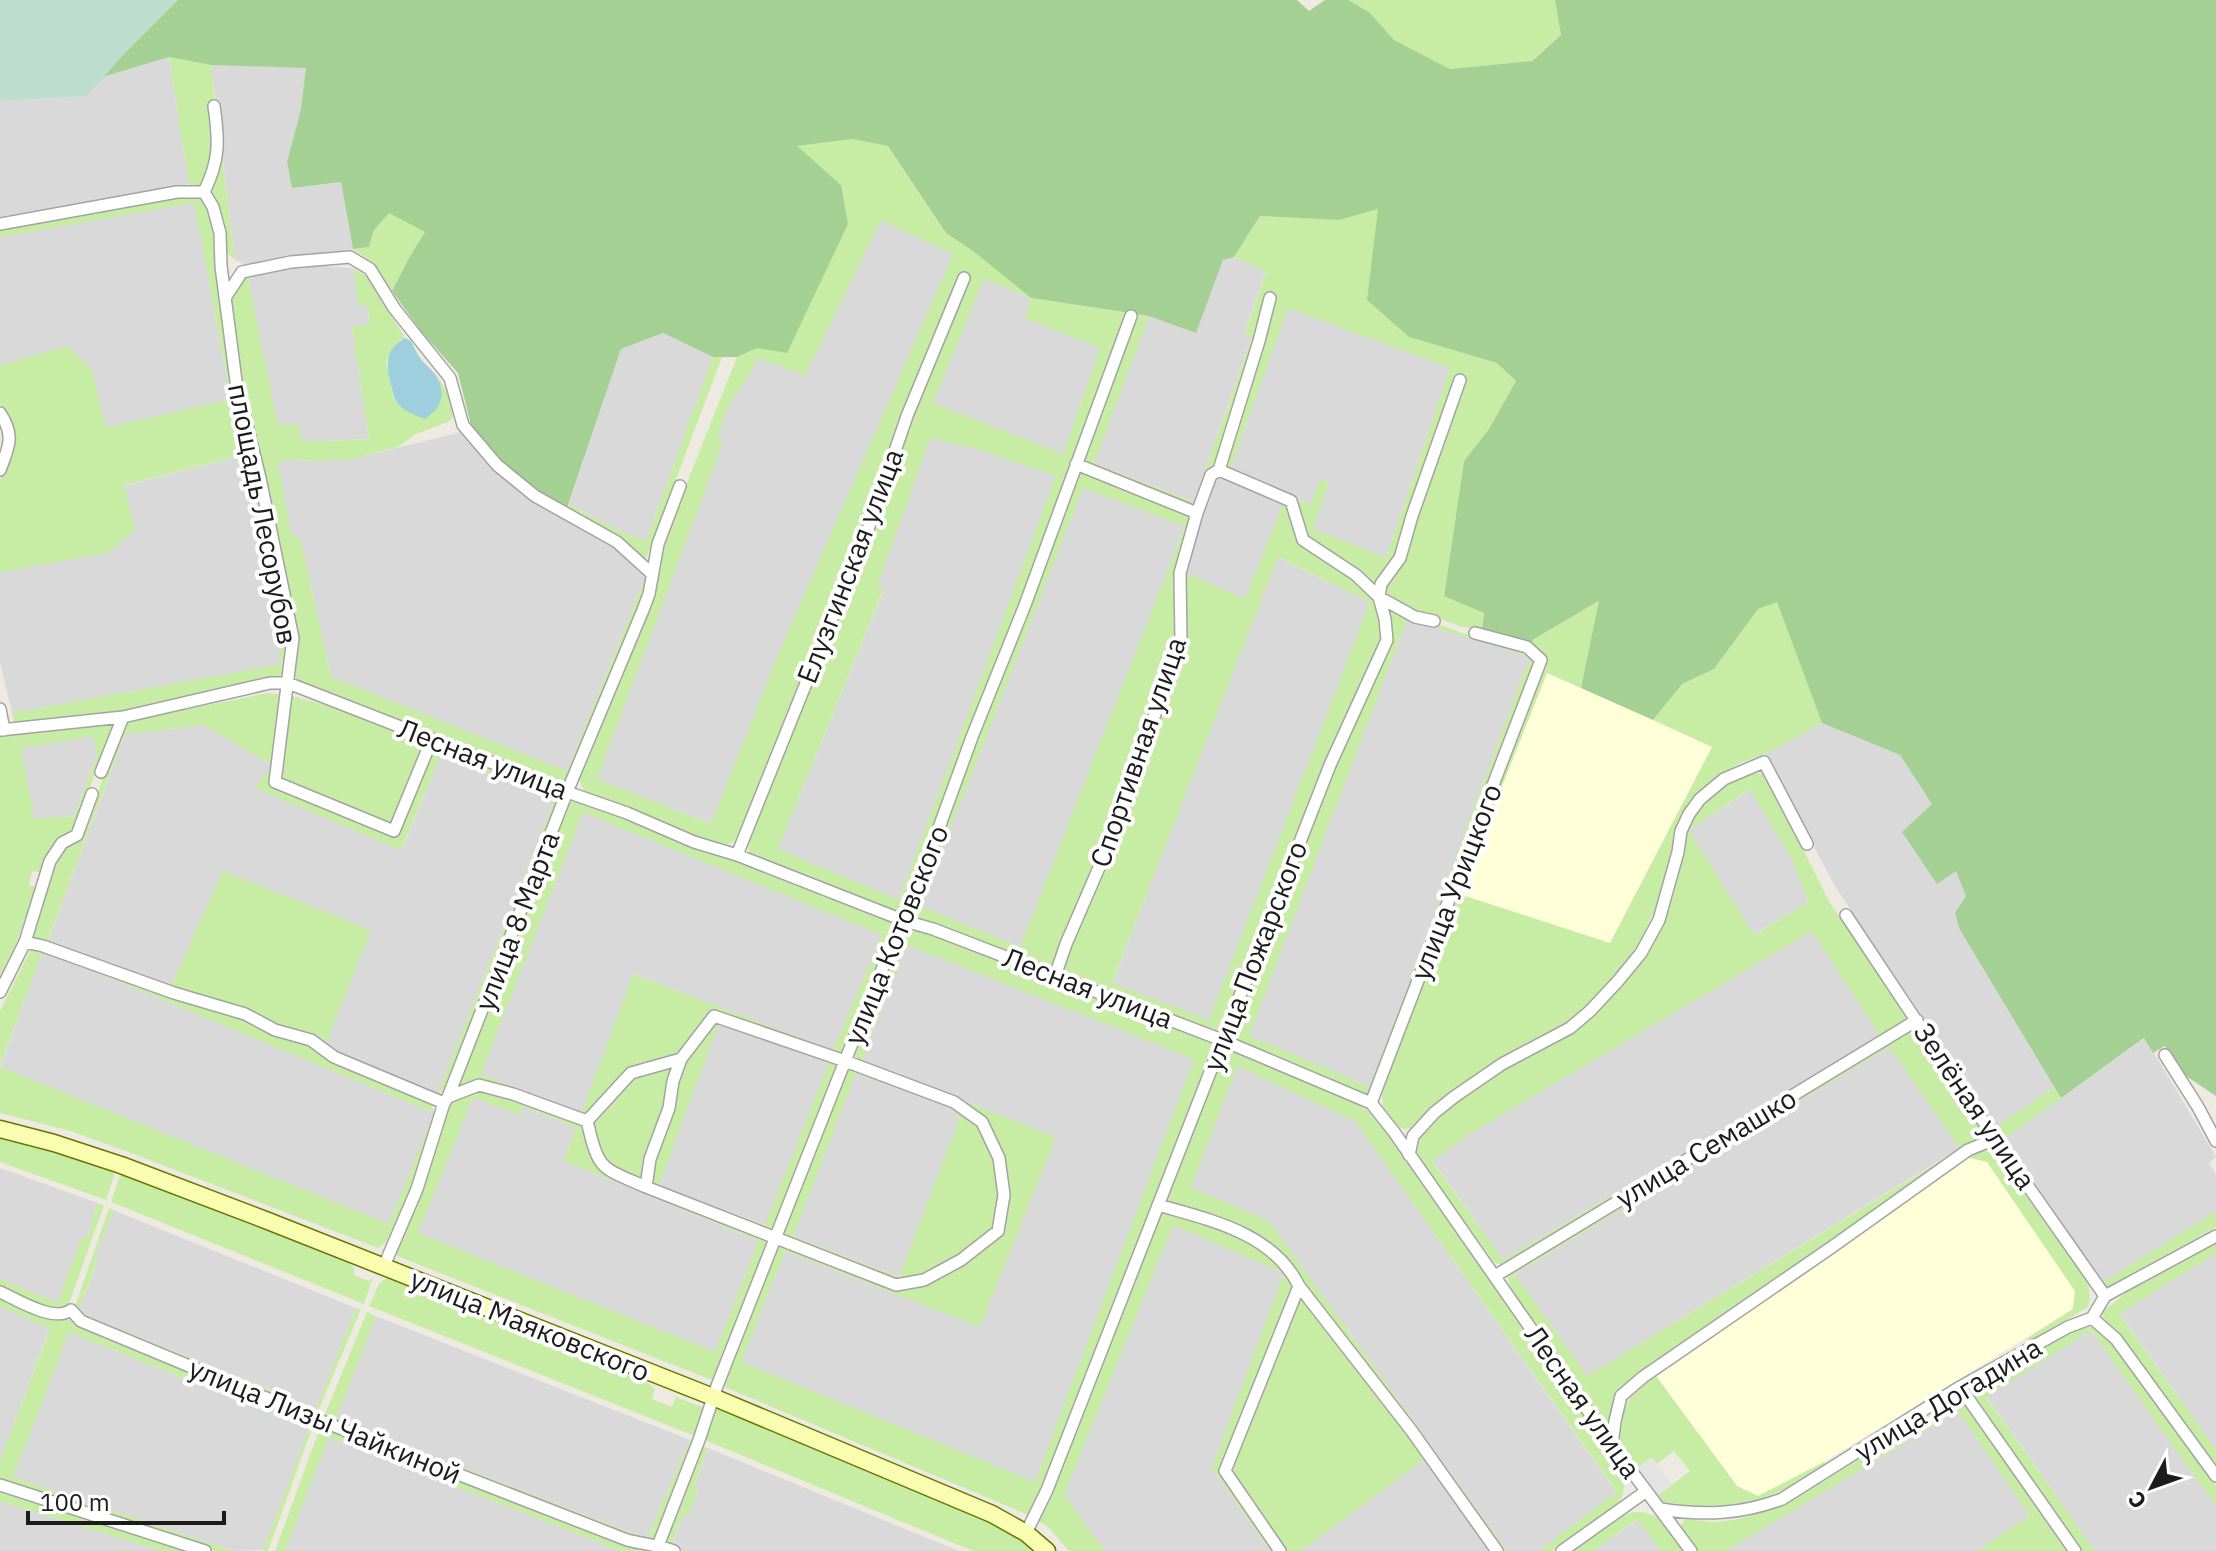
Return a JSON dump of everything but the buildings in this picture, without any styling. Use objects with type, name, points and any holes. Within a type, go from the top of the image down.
[{"type":"main road","name":"улица Маяковского","points":[[0,1129],[121,1165],[713,1397],[992,1514],[1026,1533],[1047,1551]]},
{"type":"street","points":[[0,224],[177,192],[204,192],[219,142],[214,106]]},
{"type":"street","name":"площадь Лесорубов","points":[[0,709],[2,730],[123,717],[270,683],[288,683],[293,638],[260,478],[236,381],[220,233],[213,207],[204,192]]},
{"type":"street","points":[[225,298],[242,272],[291,262],[350,257],[370,269],[394,308],[450,378],[463,425],[497,465],[535,496],[617,542],[651,573]]},
{"type":"street","points":[[222,258],[242,272]]},
{"type":"street","name":"Елузгинская улица","points":[[737,855],[870,524],[907,416],[964,278]]},
{"type":"street","name":"Спортивная улица","points":[[1055,976],[1104,856],[1181,642],[1180,573],[1211,475],[1219,470],[1270,298]]},
{"type":"street","name":"улица Котовского","points":[[657,1548],[845,1061],[889,952],[905,921],[1131,316]]},
{"type":"street","points":[[1379,597],[1381,584],[1400,558],[1460,380]]},
{"type":"street","points":[[0,413],[11,437],[0,470]]},
{"type":"street","points":[[1076,464],[1197,513]]},
{"type":"street","points":[[1219,470],[1291,501],[1303,540],[1356,575],[1379,597],[1415,617],[1434,621]]},
{"type":"street","name":"улица 8 Марта","points":[[384,1266],[417,1189],[446,1100],[567,792],[643,610],[658,544],[680,486]]},
{"type":"street","name":"улица Пожарского","points":[[1026,1533],[1047,1490],[1330,765],[1387,640],[1379,597]]},
{"type":"street","name":"улица Урицкого","points":[[1371,1103],[1541,660],[1527,647],[1475,633]]},
{"type":"street","points":[[288,683],[275,782],[394,831],[432,739]]},
{"type":"street","name":"Лесная улица","points":[[288,683],[627,813],[694,842],[737,855],[1222,1040],[1371,1103],[1645,1492],[1691,1551]]},
{"type":"street","points":[[101,772],[123,717]]},
{"type":"street","points":[[1409,1155],[1413,1136],[1434,1113],[1502,1064],[1570,1028],[1618,981],[1641,953],[1659,920],[1675,866],[1681,831],[1689,814],[1700,799],[1724,779],[1764,762],[1807,844]]},
{"type":"street","points":[[0,992],[25,942],[50,861],[62,843],[77,835],[92,794]]},
{"type":"street","name":"Зелёная улица","points":[[1846,915],[1995,1139],[2105,1296]]},
{"type":"street","points":[[25,942],[245,1014],[275,1030],[311,1040],[334,1057],[446,1100],[479,1085],[587,1121]]},
{"type":"street","points":[[587,1121],[595,1155],[607,1170],[646,1187],[896,1285],[924,1280],[961,1260],[998,1231],[1004,1195],[999,1158],[982,1122],[954,1102],[714,1016],[681,1059],[673,1081],[669,1108],[650,1159],[646,1187]]},
{"type":"street","name":"улица Семашко","points":[[1495,1276],[1917,1020]]},
{"type":"street","points":[[2165,1055],[2216,1141]]},
{"type":"street","points":[[587,1121],[631,1073],[681,1059]]},
{"type":"street","points":[[1394,1132],[1413,1136]]},
{"type":"street","points":[[1612,1445],[1621,1396],[1643,1377],[1968,1150],[1995,1139]]},
{"type":"street","points":[[1158,1205],[1220,1223],[1271,1248],[1292,1271],[1299,1286],[1411,1430],[1497,1551]]},
{"type":"street","points":[[2216,1236],[2105,1296],[2092,1318],[2116,1339],[2216,1476]]},
{"type":"street","points":[[1280,1551],[1225,1471],[1299,1286]]},
{"type":"street","name":"улица Лизы Чайкиной","points":[[0,1292],[54,1315],[65,1315],[71,1310],[81,1321],[319,1420],[627,1540],[657,1548]]},
{"type":"street","name":"улица Догадина","points":[[1661,1509],[1720,1513],[1754,1508],[1782,1499],[1960,1387],[2068,1327],[2092,1318]]},
{"type":"street","points":[[1960,1387],[2075,1551]]},
{"type":"street","points":[[0,1485],[205,1551]]},
{"type":"street","points":[[1562,1551],[1645,1492]]},
{"type":"street","points":[[657,1548],[674,1551]]},
{"type":"shaded area","points":[[0,0],[178,0],[87,96],[0,101]]},
{"type":"shaded area","points":[[169,57],[189,184],[0,217],[0,101],[87,96],[103,77]]},
{"type":"shaded area","points":[[211,65],[307,67],[301,109],[287,162],[292,188],[341,182],[353,249],[247,265],[235,260]]},
{"type":"shaded area","points":[[194,202],[231,399],[106,428],[92,370],[68,347],[0,365],[0,237]]},
{"type":"shaded area","points":[[881,220],[953,254],[778,655],[712,824],[597,779],[723,442],[717,439],[728,407],[759,357],[805,376]]},
{"type":"shaded area","points":[[1234,257],[1266,270],[1245,333],[1252,336],[1194,502],[1094,463],[1149,316],[1196,332],[1223,260]]},
{"type":"shaded area","points":[[282,268],[353,268],[359,305],[368,304],[369,325],[352,327],[369,439],[302,442],[278,426],[248,279]]},
{"type":"shaded area","points":[[984,279],[1031,298],[1026,318],[1100,348],[1063,454],[932,404]]},
{"type":"shaded area","points":[[1288,307],[1450,368],[1386,558],[1312,529],[1329,483],[1311,505],[1230,469]]},
{"type":"shaded area","points":[[663,333],[713,357],[646,541],[619,531],[569,504],[621,349]]},
{"type":"shaded area","points":[[461,432],[494,469],[534,503],[614,548],[645,578],[567,771],[331,677],[301,541],[291,533],[277,464],[280,460],[329,461],[331,458],[345,461]]},
{"type":"shaded area","points":[[930,438],[980,450],[1057,476],[899,900],[778,849],[884,589],[877,587]]},
{"type":"shaded area","points":[[241,456],[282,664],[12,713],[0,662],[0,572],[108,553],[123,486]]},
{"type":"shaded area","points":[[1218,476],[1284,502],[1245,599],[1183,573]]},
{"type":"shaded area","points":[[1083,487],[1185,526],[1021,947],[919,907]]},
{"type":"shaded area","points":[[1277,557],[1370,602],[1209,1020],[1112,984]]},
{"type":"shaded area","points":[[1407,619],[1530,657],[1371,1088],[1248,1036]]},
{"type":"shaded area","points":[[1547,673],[1713,746],[1610,944],[1459,895]]},
{"type":"shaded area","points":[[1822,723],[1900,755],[1933,804],[1966,896],[1960,930],[2055,1087],[1996,1127],[1833,883],[1765,754]]},
{"type":"shaded area","points":[[204,725],[272,765],[256,788],[402,849],[441,754],[555,799],[437,1095],[352,1061],[325,1046],[371,930],[223,871],[170,988],[48,941],[125,734]]},
{"type":"shaded area","points":[[93,735],[97,756],[74,816],[33,819],[21,748]]},
{"type":"shaded area","points":[[1751,789],[1793,861],[1809,902],[1753,935],[1689,830]]},
{"type":"shaded area","points":[[583,812],[882,935],[834,1051],[634,974],[581,1114],[480,1074]]},
{"type":"shaded area","points":[[1812,930],[1881,1035],[1503,1260],[1432,1160],[1473,1132]]},
{"type":"shaded area","points":[[907,945],[1195,1058],[1035,1482],[741,1362],[785,1251],[980,1327],[1056,1137],[862,1060]]},
{"type":"shaded area","points":[[43,950],[434,1113],[390,1225],[0,1067]]},
{"type":"shaded area","points":[[718,1023],[829,1063],[766,1225],[658,1187]]},
{"type":"shaded area","points":[[2145,1038],[2216,1157],[2209,1163],[2216,1174],[2216,1211],[2102,1283],[2005,1138]]},
{"type":"shaded area","points":[[1889,1046],[1960,1148],[1587,1376],[1515,1274]]},
{"type":"shaded area","points":[[1237,1066],[1355,1121],[1617,1493],[1539,1551],[1507,1551],[1269,1221],[1191,1188]]},
{"type":"shaded area","points":[[856,1072],[948,1106],[960,1117],[899,1277],[793,1236]]},
{"type":"shaded area","points":[[473,1097],[519,1115],[523,1106],[576,1128],[564,1161],[759,1241],[715,1352],[418,1233]]},
{"type":"shaded area","points":[[1967,1157],[1987,1162],[2075,1291],[2073,1309],[1824,1462],[1758,1496],[1737,1486],[1656,1376]]},
{"type":"shaded area","points":[[0,1168],[98,1203],[87,1238],[82,1238],[57,1303],[0,1279]]},
{"type":"shaded area","points":[[113,1210],[356,1308],[317,1409],[78,1312]]},
{"type":"shaded area","points":[[1173,1225],[1284,1273],[1212,1468],[1270,1551],[1105,1551],[1064,1495]]},
{"type":"shaded area","points":[[2216,1253],[2216,1450],[2119,1313]]},
{"type":"shaded area","points":[[0,1306],[50,1328],[0,1461]]},
{"type":"shaded area","points":[[376,1316],[690,1440],[647,1539],[335,1418]]},
{"type":"shaded area","points":[[2091,1330],[2216,1506],[2216,1551],[2095,1551],[1986,1396]]},
{"type":"shaded area","points":[[69,1332],[310,1430],[265,1550],[233,1551],[13,1477]]},
{"type":"shaded area","points":[[1958,1411],[2030,1516],[1977,1551],[1726,1551]]},
{"type":"shaded area","points":[[329,1437],[621,1551],[285,1551]]},
{"type":"shaded area","points":[[708,1448],[959,1551],[682,1551],[671,1547],[683,1514],[689,1515],[698,1489],[694,1487]]},
{"type":"shaded area","points":[[1652,1457],[1672,1484],[1657,1496],[1637,1468]]},
{"type":"shaded area","points":[[1425,1458],[1489,1551],[1301,1551]]},
{"type":"shaded area","points":[[0,1501],[162,1551],[0,1551]]},
{"type":"shaded area","points":[[1638,1519],[1661,1551],[1593,1551]]},
{"type":"green space","points":[[142,0],[1297,0],[1309,11],[1325,0],[1348,0],[1369,12],[1394,40],[1450,69],[1532,61],[1561,35],[1555,0],[2216,0],[2216,1096],[2186,1076],[2165,1046],[2153,1053],[2144,1038],[2061,1098],[1960,930],[1955,913],[1966,896],[1956,871],[1937,884],[1902,832],[1932,804],[1900,755],[1822,723],[1777,602],[1758,609],[1714,669],[1682,684],[1653,720],[1581,688],[1599,601],[1530,644],[1482,629],[1484,613],[1444,596],[1464,461],[1489,429],[1516,381],[1497,363],[1409,337],[1367,300],[1378,209],[1339,220],[1260,216],[1234,257],[1223,260],[1196,333],[1149,316],[1031,298],[946,233],[888,146],[852,139],[797,146],[841,185],[848,224],[787,353],[757,348],[737,357],[713,357],[663,333],[621,349],[567,508],[538,492],[501,460],[471,425],[458,373],[420,330],[392,291],[425,232],[389,213],[374,230],[369,247],[353,249],[341,182],[292,188],[287,162],[301,109],[306,68],[211,65],[169,57],[103,77]]},
{"type":"green space","points":[[1348,0],[1555,0],[1561,35],[1531,61],[1450,69],[1394,40],[1369,12]]},
{"type":"green space","points":[[169,57],[211,65],[214,143],[200,187],[189,184]]},
{"type":"green space","points":[[852,139],[888,146],[946,233],[1031,298],[1126,313],[903,914],[750,855],[747,842],[969,276],[962,273],[902,416],[867,521],[738,838],[726,846],[690,834],[584,791],[578,777],[654,596],[662,546],[737,357],[757,348],[841,185],[795,146]],"holes":[[[881,220],[953,254],[778,655],[711,824],[597,779],[723,442],[717,439],[728,407],[759,358],[805,376]],[[984,279],[1031,298],[1025,318],[1100,348],[1063,454],[933,403]],[[930,438],[980,450],[1056,476],[899,900],[778,849],[884,588],[877,587]]]},
{"type":"green space","points":[[221,148],[235,260],[227,252],[224,233],[209,191]]},
{"type":"green space","points":[[191,196],[202,199],[215,230],[256,480],[289,639],[285,669],[281,677],[122,711],[14,724],[12,713],[282,664],[240,456],[124,485],[135,530],[108,553],[0,572],[0,481],[16,438],[13,424],[0,404],[0,365],[68,346],[92,370],[106,428],[231,399],[194,203],[0,237],[0,229]]},
{"type":"green space","points":[[1378,209],[1409,337],[1497,363],[1516,381],[1489,429],[1464,461],[1444,595],[1484,613],[1482,629],[1462,627],[1418,613],[1382,595],[1398,557],[1377,590],[1306,538],[1292,499],[1216,467],[1195,508],[1080,463],[1136,314],[1149,316],[1094,463],[1194,502],[1252,337],[1245,334],[1266,271],[1234,257],[1260,216],[1339,220]],"holes":[[[1288,308],[1450,368],[1386,558],[1313,529],[1329,482],[1320,480],[1311,505],[1230,469]]]},
{"type":"green space","points":[[389,212],[426,232],[392,291],[374,263],[353,249],[369,247],[374,230]]},
{"type":"green space","points":[[282,268],[248,279],[278,425],[299,424],[302,442],[369,439],[352,327],[369,325],[368,305],[359,305],[353,268],[367,276],[405,338],[398,342],[386,361],[394,399],[402,408],[442,390],[438,378],[448,396],[453,417],[448,422],[416,434],[398,447],[345,461],[332,458],[330,461],[281,460],[278,464],[291,533],[301,541],[331,677],[567,771],[645,578],[643,593],[567,779],[563,782],[300,682],[294,676],[298,638],[241,380],[229,300],[246,275]]},
{"type":"green space","points":[[713,357],[722,357],[643,560],[567,508],[569,504],[619,531],[646,541]]},
{"type":"green space","points":[[1079,469],[1192,514],[1176,643],[1102,854],[1052,971],[909,917]],"holes":[[[1083,488],[1185,526],[1020,947],[920,906]]]},
{"type":"green space","points":[[1220,473],[1289,501],[1302,544],[1327,557],[1376,599],[1384,640],[1221,1034],[1061,974],[1184,639],[1183,572],[1245,599],[1284,502],[1218,476],[1186,564],[1214,477]],"holes":[[[1278,557],[1370,602],[1209,1020],[1112,983]]]},
{"type":"green space","points":[[1600,601],[1581,688],[1547,673],[1459,894],[1610,943],[1712,747],[1653,720],[1682,684],[1714,669],[1758,609],[1777,602],[1822,723],[1724,772],[1698,795],[1639,944],[1594,1000],[1571,1022],[1432,1108],[1412,1128],[1404,1129],[1383,1107],[1386,1077],[1545,659],[1530,644]]},
{"type":"green space","points":[[1385,604],[1462,633],[1525,649],[1537,661],[1374,1088],[1367,1095],[1229,1037],[1332,767],[1390,640]],"holes":[[[1407,619],[1530,657],[1370,1087],[1249,1036]]]},
{"type":"green space","points":[[268,693],[293,696],[341,710],[559,794],[445,1090],[437,1095],[555,799],[441,754],[401,850],[255,788],[272,765],[204,725],[125,734],[48,940],[109,964],[32,940],[54,861],[65,846],[82,835],[124,722]]},
{"type":"green space","points":[[114,724],[73,831],[56,841],[44,858],[40,872],[32,871],[29,885],[36,887],[17,941],[0,975],[0,736]],"holes":[[[93,736],[97,756],[74,816],[34,819],[21,748]]]},
{"type":"green space","points":[[1762,773],[1769,781],[1831,905],[1910,1019],[1503,1265],[1495,1263],[1418,1159],[1418,1142],[1430,1123],[1451,1105],[1504,1070],[1571,1034],[1610,997],[1644,954],[1666,915],[1678,878],[1689,821],[1715,791],[1750,775]],"holes":[[[1750,789],[1793,861],[1809,902],[1754,935],[1689,830]],[[1812,931],[1880,1036],[1503,1260],[1432,1161],[1473,1132]]]},
{"type":"green space","points":[[578,799],[693,847],[736,860],[898,922],[843,1056],[713,1013],[679,1057],[630,1070],[586,1118],[481,1082],[453,1093],[568,804]],"holes":[[[583,812],[882,935],[833,1050],[633,974],[581,1114],[481,1074]]]},
{"type":"green space","points":[[223,871],[371,930],[325,1046],[170,988]]},
{"type":"green space","points":[[906,925],[1216,1043],[1045,1488],[1031,1516],[720,1385],[778,1243],[896,1289],[927,1282],[1000,1232],[1007,1194],[985,1120],[849,1059]],"holes":[[[907,945],[1194,1059],[1035,1482],[741,1362],[785,1251],[980,1327],[1056,1137],[862,1060]]]},
{"type":"green space","points":[[31,949],[43,950],[0,1066],[0,1011]]},
{"type":"green space","points":[[43,950],[308,1044],[431,1103],[434,1113]]},
{"type":"green space","points":[[715,1020],[841,1062],[774,1233],[648,1186],[652,1161],[683,1060]],"holes":[[[719,1023],[829,1063],[765,1225],[658,1187]]]},
{"type":"green space","points":[[1913,1028],[1920,1029],[1985,1135],[1616,1395],[1608,1426],[1510,1288],[1508,1278],[1512,1270]],"holes":[[[1889,1047],[1960,1149],[1587,1376],[1515,1274]]]},
{"type":"green space","points":[[1225,1047],[1354,1103],[1380,1122],[1626,1477],[1622,1497],[1613,1508],[1552,1551],[1539,1551],[1617,1492],[1355,1121],[1237,1066],[1191,1188],[1269,1221],[1507,1551],[1501,1551],[1295,1269],[1273,1246],[1163,1204]]},
{"type":"green space","points":[[676,1063],[643,1182],[605,1162],[597,1148],[590,1122],[632,1076]]},
{"type":"green space","points":[[847,1064],[954,1105],[979,1125],[996,1159],[1001,1194],[996,1228],[959,1257],[924,1278],[896,1282],[781,1235]],"holes":[[[856,1073],[948,1106],[960,1117],[899,1277],[793,1236]]]},
{"type":"green space","points":[[0,1067],[389,1224],[434,1113],[413,1185],[385,1244],[378,1248],[70,1131],[0,1113]]},
{"type":"green space","points":[[2055,1087],[2061,1098],[2005,1138],[1996,1127]]},
{"type":"green space","points":[[479,1089],[513,1096],[584,1123],[592,1157],[605,1172],[771,1238],[714,1381],[397,1256],[395,1249],[452,1100]],"holes":[[[473,1097],[519,1115],[523,1106],[576,1128],[564,1161],[759,1241],[715,1352],[418,1233]]]},
{"type":"green space","points":[[0,1136],[31,1142],[114,1169],[106,1200],[0,1162]]},
{"type":"green space","points":[[1985,1150],[1994,1154],[2010,1171],[2088,1281],[2088,1307],[2032,1340],[2026,1339],[2073,1309],[2075,1291],[1987,1162],[1967,1157]]},
{"type":"green space","points":[[124,1173],[347,1258],[354,1275],[369,1281],[373,1277],[364,1304],[111,1202],[119,1178]]},
{"type":"green space","points":[[98,1203],[104,1205],[68,1307],[55,1313],[0,1288],[0,1279],[57,1303],[82,1237],[87,1238]]},
{"type":"green space","points":[[109,1208],[113,1210],[78,1312],[316,1409],[356,1308],[361,1309],[316,1416],[83,1319],[74,1309]]},
{"type":"green space","points":[[2216,1211],[2216,1227],[2107,1288],[2102,1283]]},
{"type":"green space","points":[[1160,1212],[1219,1226],[1269,1251],[1295,1286],[1221,1471],[1275,1551],[1270,1551],[1212,1468],[1284,1273],[1173,1225],[1064,1495],[1105,1551],[1069,1551],[1049,1528],[1036,1519]]},
{"type":"green space","points":[[2216,1243],[2216,1253],[2119,1314],[2216,1450],[2216,1470],[2104,1322],[2102,1312],[2130,1290]]},
{"type":"green space","points":[[390,1275],[638,1375],[655,1389],[652,1399],[672,1407],[676,1397],[702,1407],[705,1413],[697,1437],[369,1306],[379,1284]]},
{"type":"green space","points":[[1300,1292],[1408,1431],[1492,1551],[1489,1551],[1425,1459],[1301,1551],[1284,1551],[1229,1471]]},
{"type":"green space","points":[[0,1296],[53,1319],[72,1320],[314,1423],[268,1551],[263,1551],[309,1429],[69,1332],[13,1477],[233,1551],[215,1551],[0,1482],[0,1461],[50,1329],[0,1306]]},
{"type":"green space","points":[[367,1312],[376,1316],[336,1418],[647,1539],[690,1440],[694,1441],[654,1542],[649,1543],[323,1419]]},
{"type":"green space","points":[[2093,1326],[2112,1343],[2216,1485],[2216,1506],[2091,1330],[1986,1397],[2095,1551],[2083,1551],[1974,1396],[1979,1387],[2069,1333]]},
{"type":"green space","points":[[1656,1376],[1737,1486],[1758,1496],[1824,1462],[1827,1465],[1777,1493],[1743,1503],[1706,1507],[1663,1501],[1657,1496],[1690,1471],[1674,1451],[1657,1464],[1652,1457],[1637,1468],[1620,1445],[1618,1435],[1631,1394]]},
{"type":"green space","points":[[1953,1401],[1961,1402],[1967,1408],[2069,1551],[1977,1551],[2030,1516],[1958,1411],[1726,1551],[1696,1551],[1683,1532],[1681,1525],[1685,1519],[1714,1522],[1735,1520],[1786,1505]]},
{"type":"green space","points":[[719,1407],[984,1517],[1013,1532],[1038,1551],[973,1551],[702,1439],[711,1415]]},
{"type":"green space","points":[[321,1425],[652,1550],[621,1551],[329,1437],[285,1551],[275,1551]]},
{"type":"green space","points":[[700,1446],[708,1448],[694,1486],[698,1489],[689,1515],[683,1514],[671,1546],[681,1551],[663,1544]]},
{"type":"green space","points":[[0,1488],[194,1551],[162,1551],[0,1501]]},
{"type":"green space","points":[[1633,1512],[1652,1514],[1664,1522],[1683,1551],[1661,1551],[1637,1519],[1593,1551],[1574,1551],[1620,1517]]},
{"type":"water","points":[[405,338],[411,341],[440,383],[442,396],[438,407],[424,419],[399,405],[390,381],[389,354]]}]
